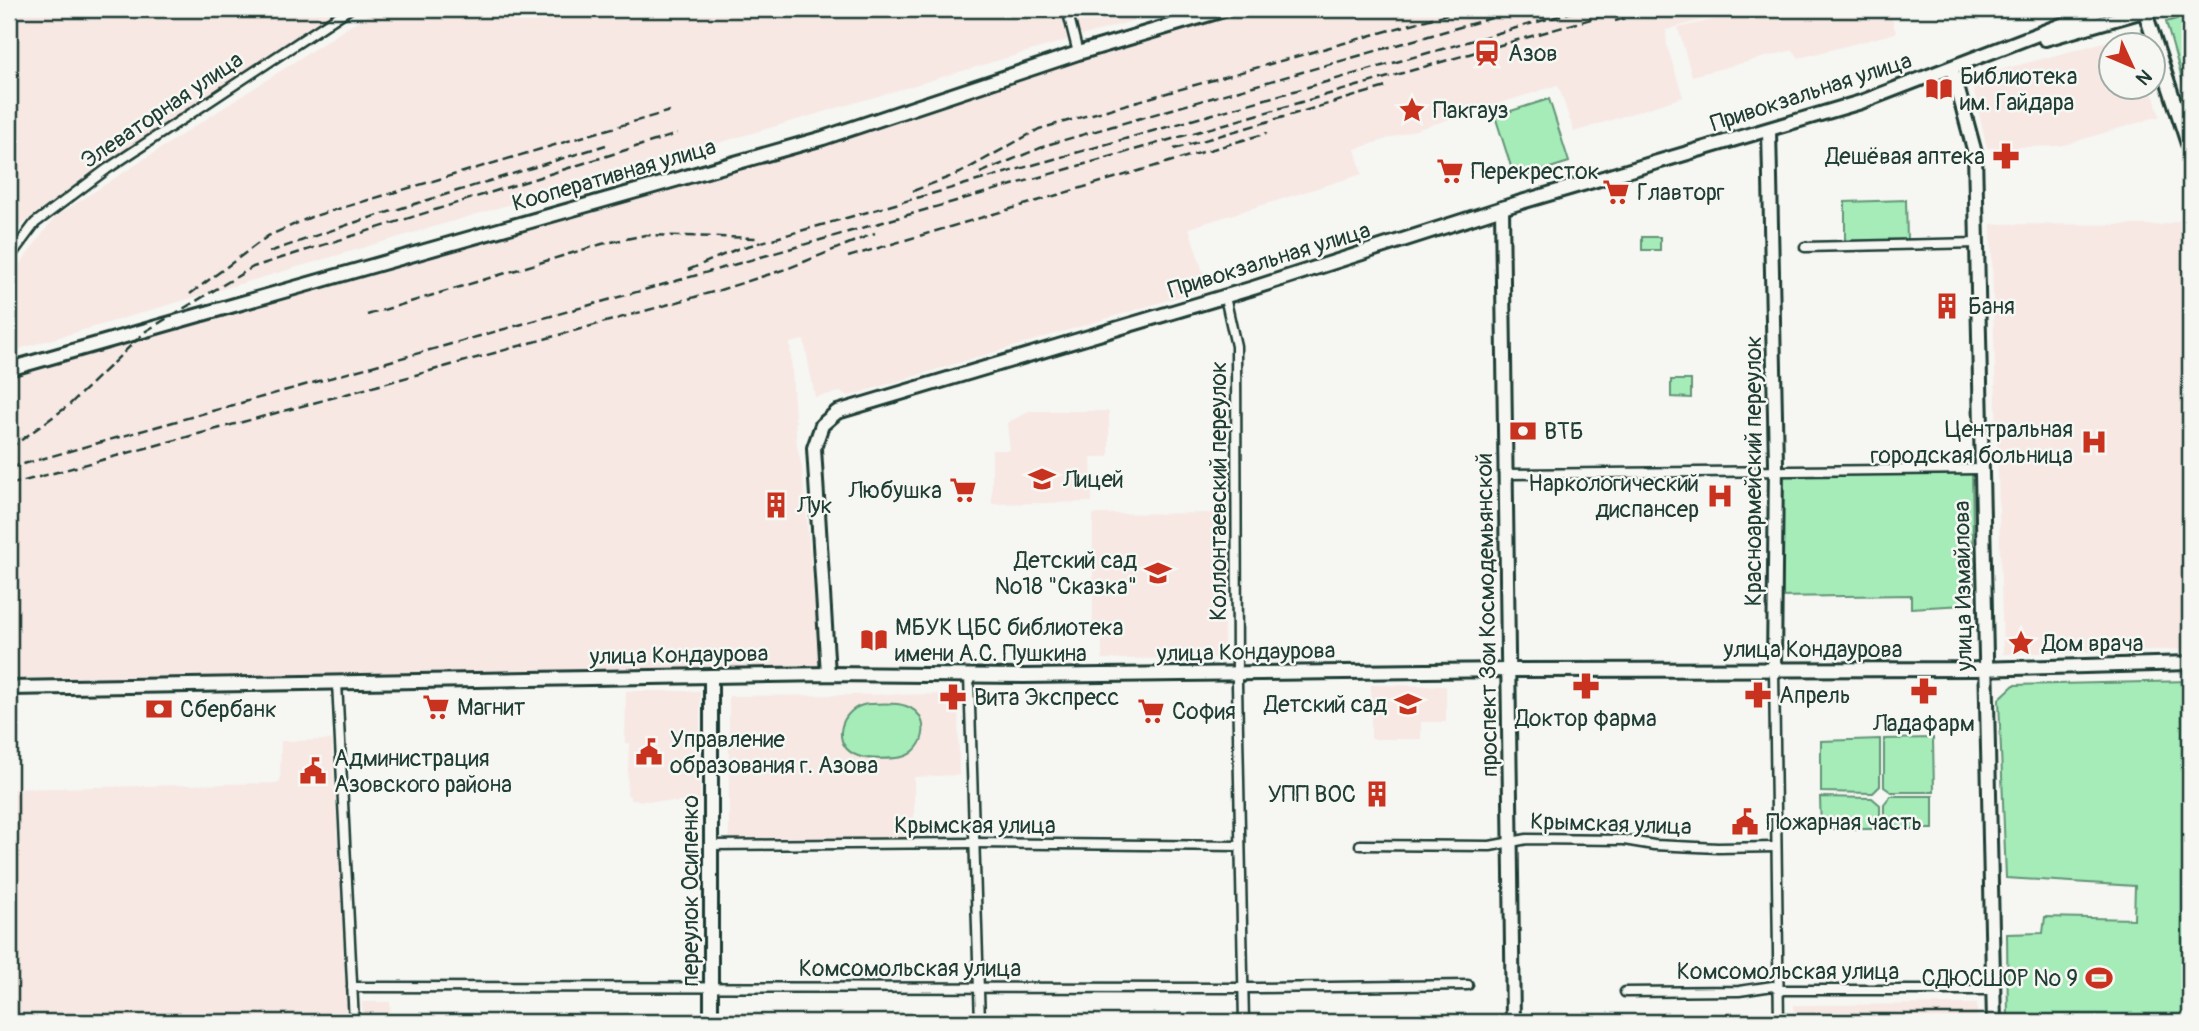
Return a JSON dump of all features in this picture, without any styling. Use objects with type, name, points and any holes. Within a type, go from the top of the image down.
[{"type":"street","name":"Элеваторная улица","points":[[9,258],[35,223],[107,169],[349,9]]},
{"type":"street","points":[[1067,9],[1078,53]]},
{"type":"street","name":"Кооперативная улица","points":[[9,369],[823,138],[1078,53],[1227,9]]},
{"type":"street","name":"Привокзальная улица","points":[[828,674],[814,449],[822,425],[837,412],[1225,297],[1502,208],[1861,102],[2103,9]]},
{"type":"street","points":[[2146,9],[2190,150]]},
{"type":"street","name":"Привокзальная улица","points":[[1970,60],[2146,9]]},
{"type":"street","name":"улица Измайлова","points":[[1952,68],[1975,153],[1994,1022]]},
{"type":"street","name":"Красноармейский переулок","points":[[1769,130],[1776,471],[1774,670],[1779,1022]]},
{"type":"street","name":"проспект Зои Космодемьянской","points":[[1502,208],[1513,1022]]},
{"type":"street","points":[[1805,247],[1978,243]]},
{"type":"street","name":"Коллонтаевский переулок","points":[[1225,297],[1236,346],[1239,846],[1244,1022]]},
{"type":"street","points":[[1507,474],[1982,469]]},
{"type":"street","name":"улица Кондаурова","points":[[9,688],[828,674],[1774,670],[2190,663]]},
{"type":"street","points":[[969,675],[980,1022]]},
{"type":"street","name":"переулок Осипенко","points":[[711,1022],[712,676]]},
{"type":"street","points":[[337,682],[354,1022]]},
{"type":"street","name":"Крымская улица","points":[[1360,845],[1490,846],[1511,840],[1624,840],[1654,845],[1718,848],[1776,846]]},
{"type":"street","name":"Крымская улица","points":[[710,845],[973,843],[1239,846]]},
{"type":"street","name":"Комсомольская улица","points":[[352,986],[1242,988],[1468,985]]},
{"type":"street","name":"Комсомольская улица","points":[[1625,992],[1739,990],[1773,986],[1778,990],[1994,990]]},
{"type":"shaded area","points":[[9,9],[343,9],[100,166],[9,234]]},
{"type":"shaded area","points":[[376,9],[1173,9],[9,352],[9,279],[55,217]]},
{"type":"shaded area","points":[[1248,9],[1741,9],[1666,30],[1667,46],[1683,97],[1574,132],[1558,85],[1355,149],[1362,174],[1189,228],[1208,288],[849,396],[840,392],[815,397],[804,340],[790,343],[797,446],[802,468],[820,665],[223,678],[9,678],[9,377],[335,283]]},
{"type":"shaded area","points":[[1758,9],[1889,9],[1896,33],[1799,58],[1793,50],[1692,76],[1678,28]]},
{"type":"shaded area","points":[[2098,44],[2098,102],[2156,102],[2160,116],[2061,146],[1987,148],[1971,78]]},
{"type":"shaded area","name":"Центральная городская больница","points":[[2190,218],[2190,649],[2003,654],[1991,224],[2161,225]]},
{"type":"shaded area","name":"Лицей","points":[[1029,411],[1109,411],[1109,457],[1091,457],[1092,502],[992,504],[992,450],[1010,450],[1007,423]]},
{"type":"shaded area","name":"Детский сад №18 \"Сказка\"","points":[[1223,513],[1224,658],[1102,659],[1102,632],[1093,632],[1093,514]]},
{"type":"shaded area","name":"Детский сад","points":[[1371,685],[1446,686],[1446,722],[1421,722],[1421,739],[1371,739]]},
{"type":"shaded area","points":[[626,691],[700,691],[700,803],[630,800],[630,795],[627,795],[629,743],[625,743]]},
{"type":"shaded area","points":[[958,694],[959,775],[914,777],[914,838],[729,839],[729,696]]},
{"type":"shaded area","points":[[332,740],[348,1022],[9,1022],[9,789],[280,783],[281,741]]},
{"type":"shaded area","points":[[362,1002],[390,1002],[391,1022],[363,1022]]},
{"type":"shaded area","points":[[1977,1004],[1977,1022],[1795,1022],[1794,1005]]},
{"type":"green space","points":[[2190,15],[2190,107],[2166,22]]},
{"type":"green space","points":[[1549,99],[1569,162],[1515,179],[1495,116]]},
{"type":"green space","points":[[1906,200],[1907,240],[1845,241],[1845,202]]},
{"type":"green space","points":[[1642,237],[1660,237],[1660,250],[1642,250]]},
{"type":"green space","points":[[1671,380],[1691,380],[1691,398],[1671,397]]},
{"type":"green space","points":[[1972,470],[1974,593],[1965,595],[1965,605],[1911,608],[1911,595],[1777,597],[1777,472]]},
{"type":"green space","points":[[2190,681],[2190,1022],[2008,1022],[2007,934],[2043,933],[2045,917],[2134,919],[2135,886],[2006,878],[1999,699],[2014,685]]},
{"type":"green space","points":[[868,704],[897,704],[915,711],[921,718],[923,735],[914,751],[906,756],[877,759],[858,756],[849,751],[841,736],[845,719],[858,707]]},
{"type":"green space","points":[[1933,738],[1934,792],[1891,792],[1884,787],[1884,739]]},
{"type":"green space","points":[[1880,739],[1880,786],[1873,793],[1821,792],[1821,741]]},
{"type":"green space","points":[[1891,796],[1933,796],[1933,829],[1884,829],[1884,805]]},
{"type":"green space","points":[[1820,797],[1872,798],[1880,805],[1880,829],[1821,829]]},
{"type":"railway","points":[[913,191],[960,173],[1039,129],[1465,9]]},
{"type":"railway","points":[[980,173],[1050,144],[1523,9]]},
{"type":"railway","points":[[688,270],[737,249],[1583,9]]},
{"type":"railway","points":[[9,468],[740,263],[1626,9]]},
{"type":"railway","points":[[1615,21],[1658,9]]},
{"type":"railway","points":[[1174,149],[1386,87]]},
{"type":"railway","points":[[190,294],[268,236],[311,217],[670,111]]},
{"type":"railway","points":[[848,257],[1267,133]]},
{"type":"railway","points":[[9,449],[68,406],[146,331],[253,267],[677,134]]},
{"type":"railway","points":[[269,252],[350,224],[606,145]]},
{"type":"railway","points":[[9,485],[720,290],[789,268],[875,233]]},
{"type":"railway","points":[[367,315],[602,244],[645,235],[758,238]]},
{"type":"place","name":"Азов","points":[[1487,53]]},
{"type":"place","name":"Библиотека им. Гайдара","points":[[1939,89]]},
{"type":"place","name":"Пакгауз","points":[[1412,110]]},
{"type":"place","name":"Дешёвая аптека","points":[[2006,156]]},
{"type":"place","name":"Перекресток","points":[[1450,171]]},
{"type":"place","name":"Главторг","points":[[1616,192]]},
{"type":"place","name":"Баня","points":[[1947,306]]},
{"type":"place","name":"ВТБ","points":[[1523,431]]},
{"type":"place","name":"Центральная городская больница","points":[[2094,442]]},
{"type":"place","name":"Лицей","points":[[1042,479]]},
{"type":"place","name":"Любушка","points":[[963,490]]},
{"type":"place","name":"Наркологический диспансер","points":[[1720,496]]},
{"type":"place","name":"Лук","points":[[776,505]]},
{"type":"place","name":"Детский сад №18 \"Сказка\"","points":[[1158,573]]},
{"type":"place","name":"МБУК ЦБС библиотека имени А.С. Пушкина","points":[[874,640]]},
{"type":"place","name":"Дом врача","points":[[2021,643]]},
{"type":"place","name":"Доктор фарма","points":[[1586,686]]},
{"type":"place","name":"Ладафарм","points":[[1924,691]]},
{"type":"place","name":"Апрель","points":[[1758,695]]},
{"type":"place","name":"Вита Экспресс","points":[[953,697]]},
{"type":"place","name":"Детский сад","points":[[1408,704]]},
{"type":"place","name":"Магнит","points":[[436,707]]},
{"type":"place","name":"Сбербанк","points":[[159,709]]},
{"type":"place","name":"София","points":[[1151,711]]},
{"type":"place","name":"Управление образования г. Азова","points":[[649,752]]},
{"type":"place","name":"Администрация Азовского района","points":[[313,771]]},
{"type":"place","name":"УПП ВОС","points":[[1377,794]]},
{"type":"place","name":"Пожарная часть","points":[[1745,822]]},
{"type":"place","name":"СДЮСШОР № 9","points":[[2099,978]]}]
